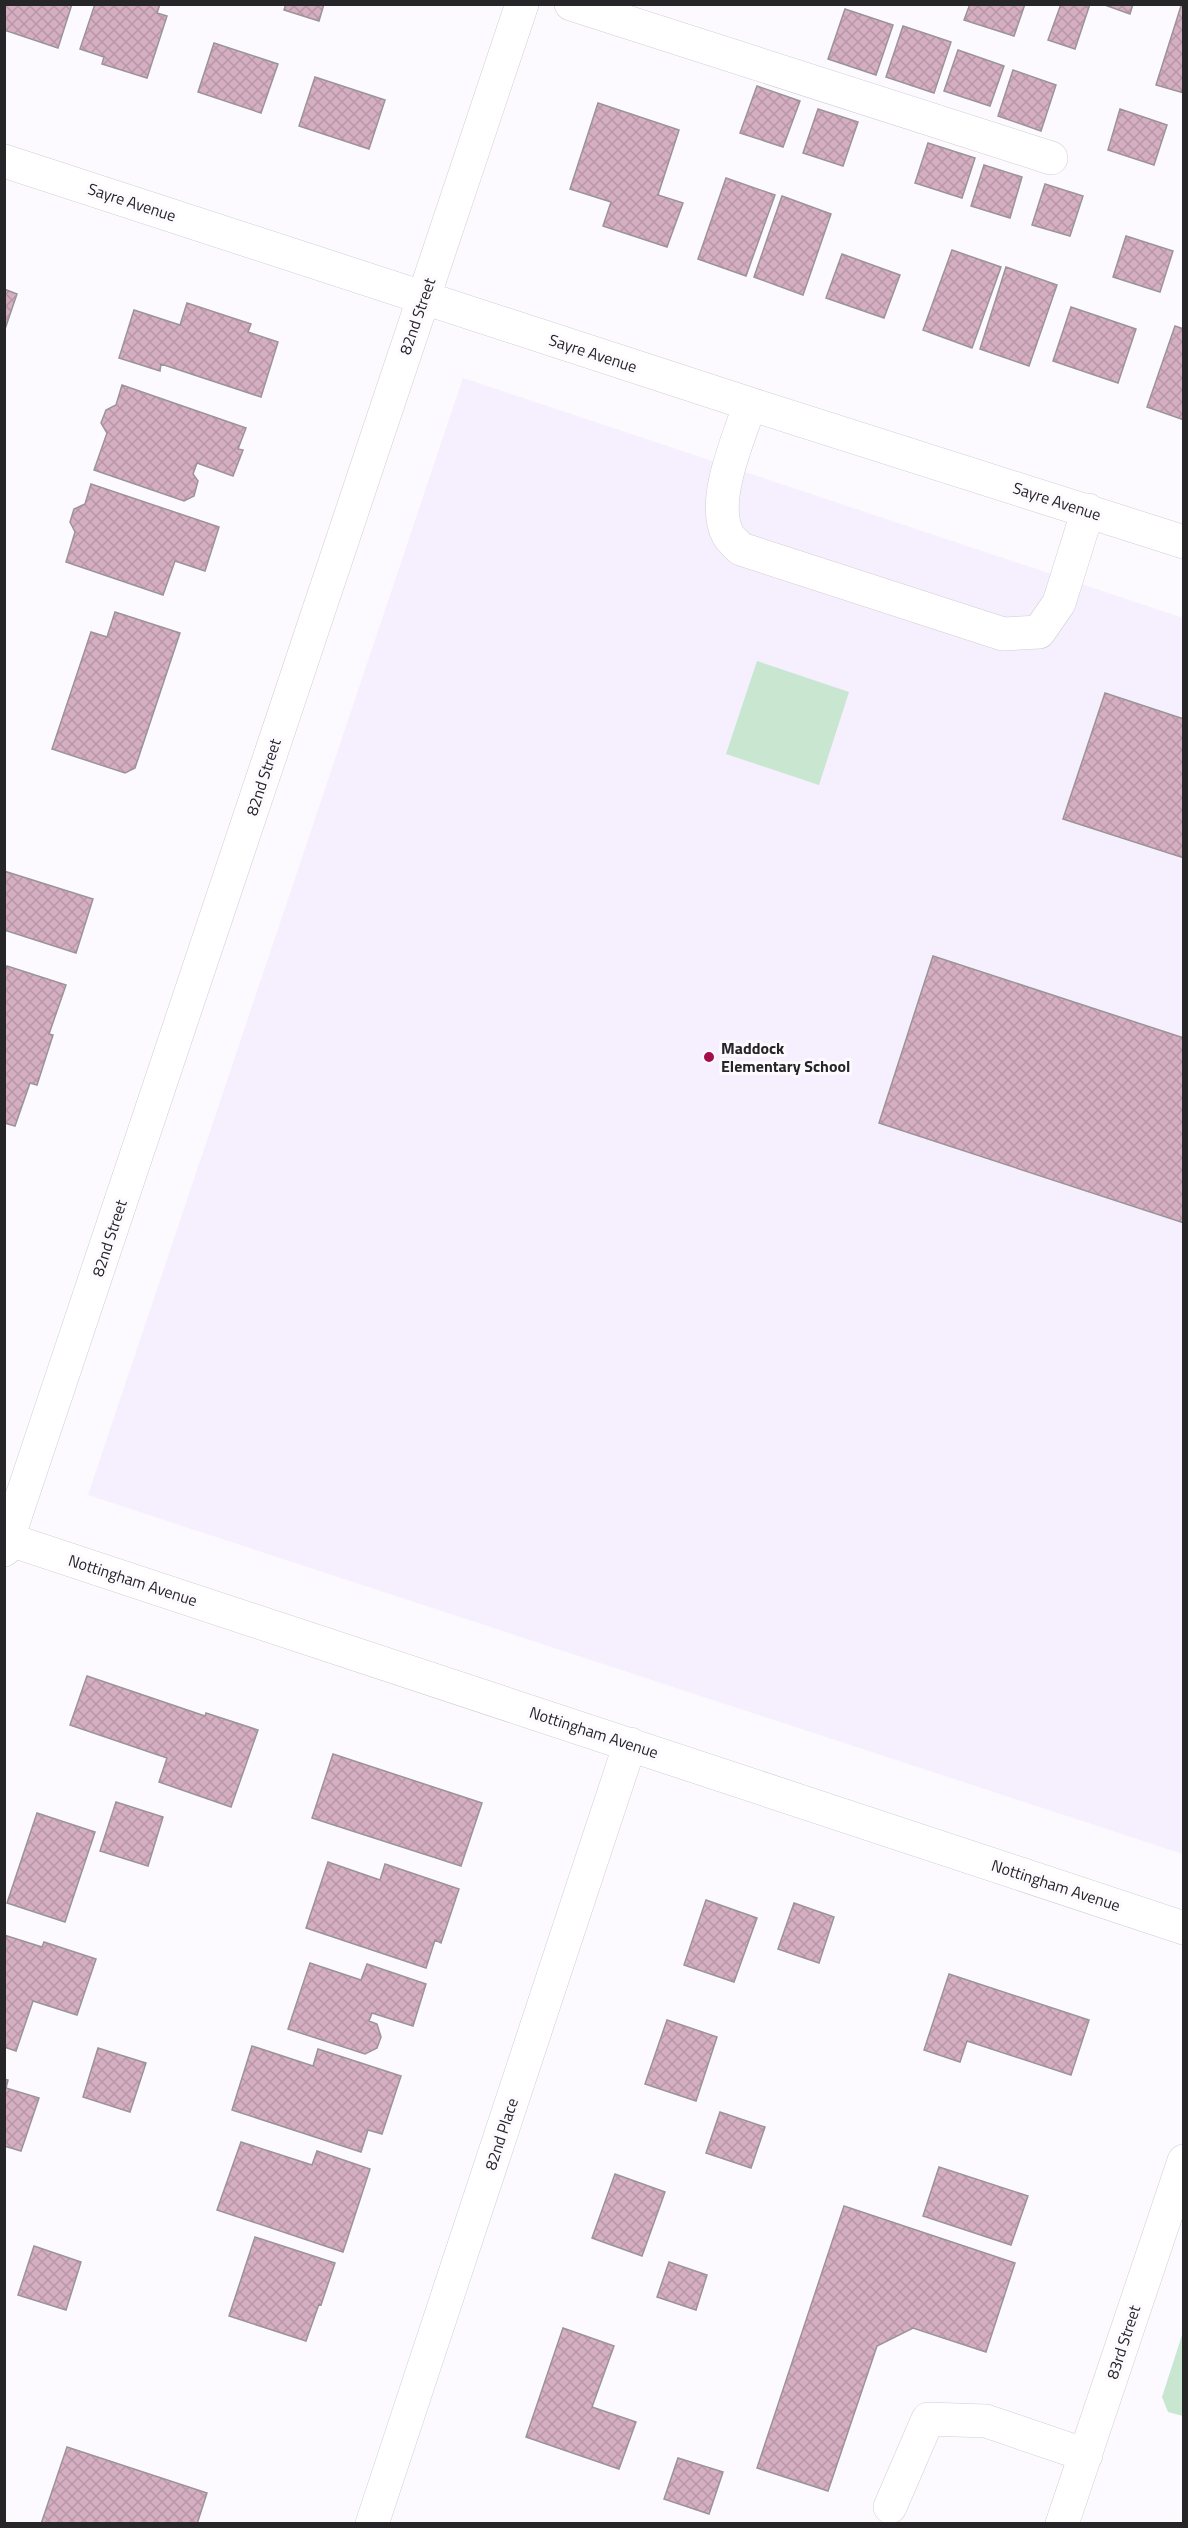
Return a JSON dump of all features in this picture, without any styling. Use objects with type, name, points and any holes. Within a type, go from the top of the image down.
[{"type":"street","name":"82nd Street","points":[[6,1543],[522,4]]},
{"type":"street","points":[[571,4],[1051,158]]},
{"type":"street","name":"Sayre Avenue","points":[[4,161],[750,404],[1184,542]]},
{"type":"street","points":[[750,404],[724,484],[723,517],[728,536],[741,549],[1003,633],[1039,632],[1059,603],[1088,510]]},
{"type":"street","name":"Nottingham Avenue","points":[[6,1543],[630,1744],[1184,1928]]},
{"type":"street","name":"82nd Place","points":[[372,2523],[630,1744]]},
{"type":"street","name":"83rd Street","points":[[1062,2523],[1184,2161]]},
{"type":"street","points":[[890,2507],[928,2419],[986,2421],[1086,2455]]},
{"type":"shaded area","name":"Maddock Elementary School","points":[[463,378],[1183,618],[1183,1854],[88,1495]]},
{"type":"green space","points":[[757,661],[849,692],[819,785],[726,754]]},
{"type":"green space","points":[[1183,2332],[1183,2416],[1168,2412],[1162,2397]]},
{"type":"building","points":[[4,4],[72,4],[58,48],[4,30]]},
{"type":"building","points":[[95,4],[160,4],[157,13],[167,16],[147,78],[102,64],[104,57],[80,49]]},
{"type":"building","points":[[286,4],[324,4],[319,21],[284,10]]},
{"type":"building","points":[[970,4],[1025,4],[1014,36],[964,20]]},
{"type":"building","points":[[1061,4],[1090,4],[1075,49],[1048,40]]},
{"type":"building","points":[[1102,4],[1133,4],[1130,14]]},
{"type":"building","points":[[1181,6],[1184,7],[1184,93],[1156,85]]},
{"type":"building","points":[[845,9],[893,25],[876,75],[828,59]]},
{"type":"building","points":[[903,26],[951,42],[934,93],[886,77]]},
{"type":"building","points":[[214,43],[278,64],[261,113],[198,92]]},
{"type":"building","points":[[958,50],[1004,66],[990,106],[944,91]]},
{"type":"building","points":[[1013,70],[1056,85],[1041,131],[998,116]]},
{"type":"building","points":[[315,77],[385,100],[369,149],[299,126]]},
{"type":"building","points":[[757,86],[800,101],[783,147],[740,133]]},
{"type":"building","points":[[598,103],[679,130],[658,195],[683,203],[667,247],[603,226],[611,202],[570,189]]},
{"type":"building","points":[[818,109],[858,122],[843,166],[803,153]]},
{"type":"building","points":[[1120,109],[1167,125],[1154,165],[1108,150]]},
{"type":"building","points":[[928,143],[975,158],[962,198],[915,183]]},
{"type":"building","points":[[984,165],[1022,177],[1010,218],[971,206]]},
{"type":"building","points":[[726,178],[775,195],[746,276],[698,259]]},
{"type":"building","points":[[1045,184],[1083,196],[1070,236],[1032,225]]},
{"type":"building","points":[[782,196],[831,214],[803,295],[754,277]]},
{"type":"building","points":[[1126,236],[1173,251],[1160,292],[1113,277]]},
{"type":"building","points":[[952,250],[1001,267],[972,348],[923,330]]},
{"type":"building","points":[[842,254],[900,275],[884,318],[826,298]]},
{"type":"building","points":[[1006,267],[1057,285],[1029,366],[980,349]]},
{"type":"building","points":[[4,289],[17,294],[4,332]]},
{"type":"building","points":[[187,303],[251,324],[248,332],[278,342],[261,397],[161,364],[160,371],[119,358],[134,310],[180,325]]},
{"type":"building","points":[[1071,307],[1136,329],[1118,383],[1053,361]]},
{"type":"building","points":[[1175,326],[1184,329],[1184,420],[1147,407]]},
{"type":"building","points":[[122,385],[246,428],[238,449],[243,450],[233,476],[197,463],[193,474],[198,481],[194,496],[184,501],[94,470],[107,433],[101,423],[106,410],[116,405]]},
{"type":"building","points":[[91,484],[219,527],[205,571],[175,561],[163,595],[66,562],[75,532],[70,522],[74,509],[85,504]]},
{"type":"building","points":[[115,612],[180,633],[135,768],[125,773],[52,749],[91,632],[107,637]]},
{"type":"building","points":[[1105,693],[1184,719],[1184,858],[1063,819]]},
{"type":"building","points":[[4,871],[93,899],[76,953],[4,930]]},
{"type":"building","points":[[933,956],[1184,1038],[1184,1223],[879,1123]]},
{"type":"building","points":[[7,966],[66,985],[49,1034],[53,1035],[37,1085],[30,1083],[15,1126],[4,1123],[4,975]]},
{"type":"building","points":[[87,1676],[205,1716],[206,1713],[258,1730],[231,1807],[159,1782],[167,1758],[70,1725]]},
{"type":"building","points":[[333,1754],[482,1803],[461,1866],[312,1818]]},
{"type":"building","points":[[116,1802],[163,1817],[148,1866],[100,1851]]},
{"type":"building","points":[[37,1813],[95,1832],[65,1922],[7,1903]]},
{"type":"building","points":[[328,1862],[380,1880],[385,1864],[459,1889],[441,1943],[435,1940],[426,1968],[306,1928]]},
{"type":"building","points":[[706,1900],[757,1918],[734,1982],[684,1965]]},
{"type":"building","points":[[794,1903],[834,1917],[819,1963],[778,1949]]},
{"type":"building","points":[[4,1935],[42,1947],[44,1942],[96,1959],[77,2015],[33,2001],[16,2051],[4,2047]]},
{"type":"building","points":[[310,1963],[361,1980],[367,1964],[426,1984],[413,2026],[372,2013],[369,2021],[377,2024],[381,2037],[377,2048],[365,2054],[288,2029]]},
{"type":"building","points":[[949,1974],[1089,2020],[1071,2075],[967,2041],[960,2062],[924,2050]]},
{"type":"building","points":[[667,2020],[717,2037],[696,2101],[645,2084]]},
{"type":"building","points":[[252,2046],[313,2066],[318,2049],[401,2076],[382,2134],[368,2130],[361,2152],[232,2110]]},
{"type":"building","points":[[98,2048],[146,2063],[130,2112],[83,2097]]},
{"type":"building","points":[[4,2079],[8,2080],[6,2088],[39,2098],[21,2151],[4,2146]]},
{"type":"building","points":[[720,2112],[765,2127],[751,2168],[706,2153]]},
{"type":"building","points":[[241,2142],[312,2165],[317,2151],[370,2169],[343,2252],[217,2210]]},
{"type":"building","points":[[939,2167],[1028,2196],[1011,2245],[923,2216]]},
{"type":"building","points":[[615,2174],[665,2192],[642,2256],[592,2238]]},
{"type":"building","points":[[844,2206],[1015,2263],[986,2352],[913,2328],[877,2346],[828,2491],[757,2468]]},
{"type":"building","points":[[255,2237],[335,2263],[306,2341],[229,2316]]},
{"type":"building","points":[[34,2246],[81,2262],[66,2310],[18,2295]]},
{"type":"building","points":[[669,2262],[707,2275],[696,2310],[657,2297]]},
{"type":"building","points":[[563,2328],[614,2346],[592,2407],[636,2422],[619,2469],[526,2437]]},
{"type":"building","points":[[67,2447],[207,2493],[197,2524],[41,2524]]},
{"type":"building","points":[[678,2458],[723,2472],[709,2514],[664,2499]]},
{"type":"place","name":"Maddock Elementary School","points":[[709,1057]]}]
